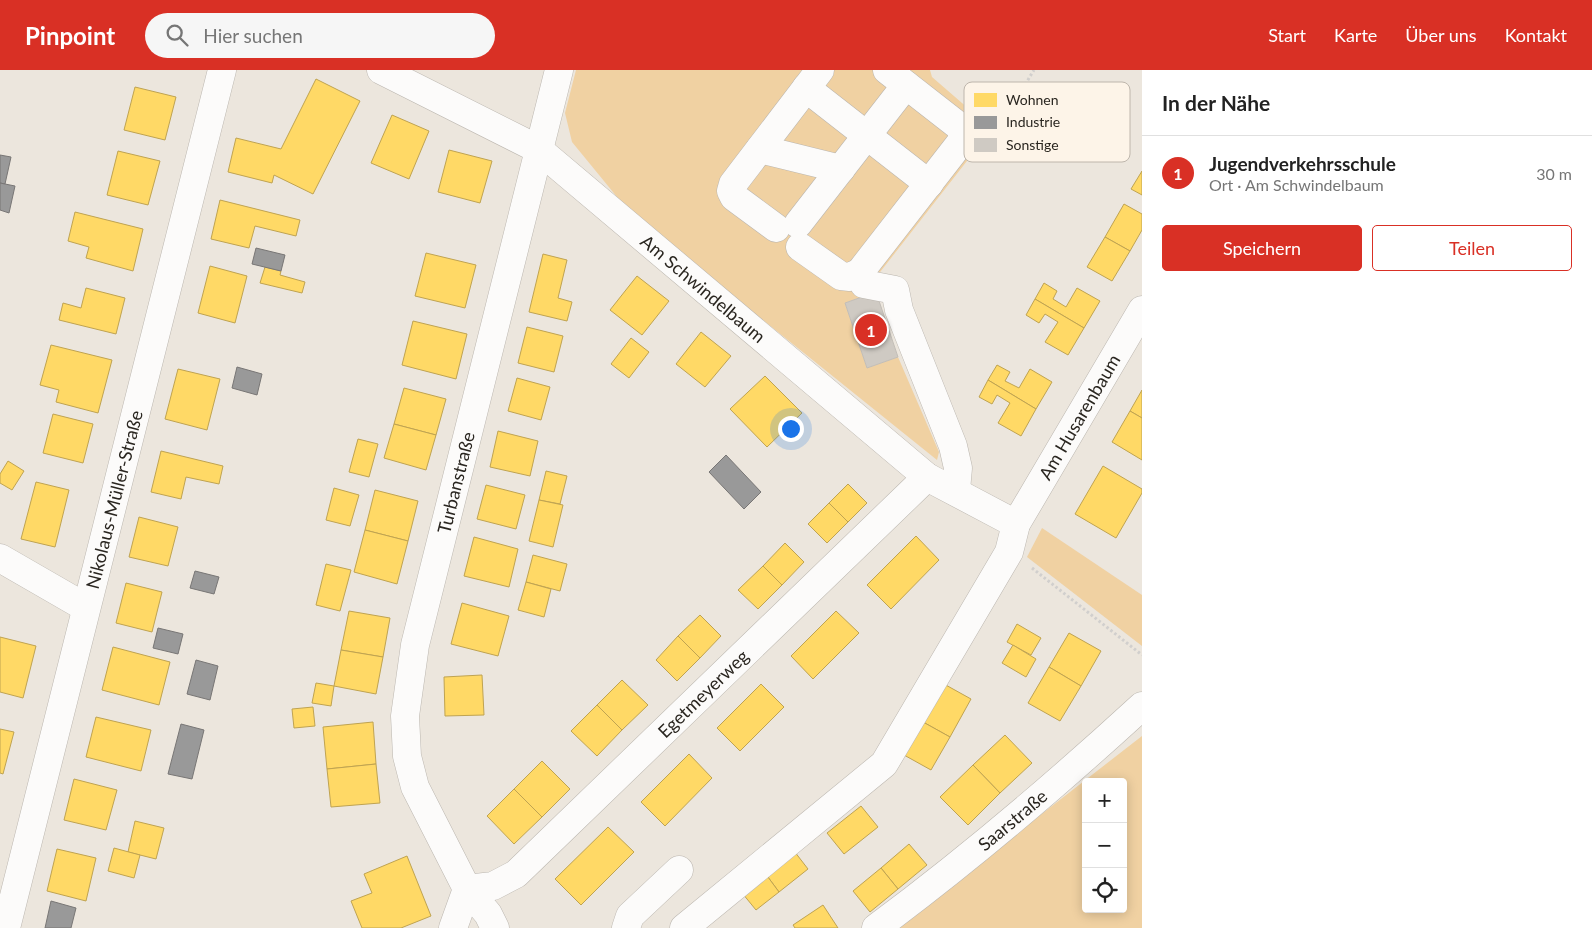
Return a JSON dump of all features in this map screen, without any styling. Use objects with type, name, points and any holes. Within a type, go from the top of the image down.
[{"type":"street","name":"Nikolaus-Müller-Straße","points":[[6,928],[85,607],[222,70]]},
{"type":"street","name":"Am Schwindelbaum","points":[[381,70],[538,148],[927,477],[956,490],[1016,524]]},
{"type":"street","name":"Turbanstraße","points":[[494,928],[488,914],[467,890],[416,787],[407,756],[405,716],[414,645],[559,70]]},
{"type":"street","points":[[791,233],[867,135],[896,78],[960,126],[963,133],[962,142],[860,272],[850,277],[841,276],[791,233],[734,197],[731,191],[813,79],[867,135],[929,184]]},
{"type":"street","points":[[760,149],[842,169]]},
{"type":"street","points":[[860,272],[864,284],[896,290],[898,310],[953,446],[958,468],[956,490]]},
{"type":"street","name":"Am Husarenbaum","points":[[684,928],[884,764],[1009,552],[1016,524],[1142,310]]},
{"type":"street","name":"Egetmeyerweg","points":[[467,890],[493,886],[516,874],[927,477]]},
{"type":"street","points":[[0,558],[85,607]]},
{"type":"street","name":"Saarstraße","points":[[876,928],[934,885],[1065,777],[1142,706]]},
{"type":"street","points":[[626,928],[630,916],[679,870]]},
{"type":"street","points":[[453,928],[467,890]]},
{"type":"path","points":[[1009,552],[1142,655]]},
{"type":"shaded area","points":[[576,70],[930,70],[932,77],[964,105],[964,162],[966,162],[877,276],[876,292],[845,303],[867,368],[898,357],[939,452],[937,460],[631,214],[572,142],[565,113]]},
{"type":"shaded area","points":[[1042,528],[1142,595],[1142,646],[1027,557]]},
{"type":"shaded area","points":[[1142,736],[1142,928],[895,928],[1082,783],[1082,913],[1127,913],[1127,778],[1088,778]]},
{"type":"building: Wohnen","points":[[316,79],[360,101],[313,194],[274,175],[272,183],[228,172],[236,138],[281,149]]},
{"type":"building: Wohnen","points":[[135,87],[176,97],[165,140],[124,130]]},
{"type":"building: Wohnen","points":[[392,115],[429,131],[409,179],[371,163]]},
{"type":"building: Wohnen","points":[[449,150],[492,161],[480,203],[438,192]]},
{"type":"building: Wohnen","points":[[118,151],[160,161],[148,205],[107,195]]},
{"type":"building: Wohnen","points":[[1142,171],[1142,195],[1131,189]]},
{"type":"building: Wohnen","points":[[220,200],[300,220],[296,236],[255,226],[249,248],[211,239]]},
{"type":"building: Wohnen","points":[[1124,204],[1142,214],[1142,230],[1130,251],[1105,237]]},
{"type":"building: Wohnen","points":[[75,212],[143,229],[133,271],[86,258],[89,247],[68,241]]},
{"type":"building: Wohnen","points":[[1105,237],[1130,251],[1112,281],[1087,267]]},
{"type":"building: Wohnen","points":[[426,253],[476,265],[465,308],[415,296]]},
{"type":"building: Wohnen","points":[[543,254],[567,260],[558,298],[572,302],[567,321],[529,312]]},
{"type":"building: Wohnen","points":[[210,266],[247,276],[235,323],[198,313]]},
{"type":"building: Wohnen","points":[[265,267],[281,271],[280,275],[305,282],[302,293],[260,283]]},
{"type":"building: Wohnen","points":[[637,276],[669,301],[642,335],[610,310]]},
{"type":"building: Wohnen","points":[[1044,283],[1057,291],[1053,299],[1066,307],[1077,288],[1100,301],[1084,328],[1035,299]]},
{"type":"building: Wohnen","points":[[86,288],[125,298],[116,334],[59,320],[63,303],[81,308]]},
{"type":"building: Wohnen","points":[[1035,299],[1084,328],[1068,355],[1045,342],[1058,322],[1045,314],[1039,323],[1026,315]]},
{"type":"building: Wohnen","points":[[413,321],[467,334],[456,379],[402,365]]},
{"type":"building: Wohnen","points":[[527,327],[563,336],[554,372],[518,363]]},
{"type":"building: Wohnen","points":[[701,332],[731,356],[705,387],[676,364]]},
{"type":"building: Wohnen","points":[[631,338],[649,352],[629,378],[611,364]]},
{"type":"building: Wohnen","points":[[51,345],[112,360],[98,413],[56,402],[59,390],[40,385]]},
{"type":"building: Wohnen","points":[[997,365],[1010,372],[1005,381],[1019,388],[1030,369],[1052,382],[1036,409],[988,380]]},
{"type":"building: Wohnen","points":[[178,369],[220,379],[207,430],[165,419]]},
{"type":"building: Wohnen","points":[[765,376],[802,413],[767,447],[730,409]]},
{"type":"building: Wohnen","points":[[517,378],[550,387],[541,420],[508,411]]},
{"type":"building: Wohnen","points":[[988,380],[1036,409],[1021,436],[998,423],[1010,403],[997,395],[992,404],[979,397]]},
{"type":"building: Wohnen","points":[[404,388],[446,399],[436,435],[394,424]]},
{"type":"building: Wohnen","points":[[1142,390],[1142,418],[1130,411]]},
{"type":"building: Wohnen","points":[[1130,411],[1142,418],[1142,460],[1112,442]]},
{"type":"building: Wohnen","points":[[53,414],[93,424],[83,463],[43,453]]},
{"type":"building: Wohnen","points":[[394,424],[436,435],[426,470],[384,458]]},
{"type":"building: Wohnen","points":[[498,431],[538,441],[530,476],[490,467]]},
{"type":"building: Wohnen","points":[[358,439],[378,444],[369,477],[349,472]]},
{"type":"building: Wohnen","points":[[161,451],[223,466],[219,484],[186,477],[181,499],[151,492]]},
{"type":"building: Wohnen","points":[[8,461],[24,471],[12,490],[0,483],[0,474]]},
{"type":"building: Wohnen","points":[[1103,466],[1142,489],[1142,493],[1116,538],[1075,514]]},
{"type":"building: Wohnen","points":[[546,471],[567,476],[560,504],[539,500]]},
{"type":"building: Wohnen","points":[[36,482],[69,490],[55,547],[21,539]]},
{"type":"building: Wohnen","points":[[848,484],[867,503],[848,522],[829,503]]},
{"type":"building: Wohnen","points":[[486,485],[525,495],[516,529],[477,519]]},
{"type":"building: Wohnen","points":[[334,488],[359,495],[350,526],[326,520]]},
{"type":"building: Wohnen","points":[[375,490],[418,501],[408,541],[365,530]]},
{"type":"building: Wohnen","points":[[539,500],[563,505],[553,547],[529,541]]},
{"type":"building: Wohnen","points":[[829,503],[848,522],[827,543],[808,524]]},
{"type":"building: Wohnen","points":[[139,517],[178,527],[168,566],[129,557]]},
{"type":"building: Wohnen","points":[[365,530],[408,541],[397,584],[354,572]]},
{"type":"building: Wohnen","points":[[916,536],[939,560],[891,609],[867,585]]},
{"type":"building: Wohnen","points":[[474,537],[518,549],[509,587],[464,576]]},
{"type":"building: Wohnen","points":[[785,543],[804,562],[782,585],[763,566]]},
{"type":"building: Wohnen","points":[[533,555],[567,564],[560,591],[526,582]]},
{"type":"building: Wohnen","points":[[326,564],[351,570],[340,611],[316,605]]},
{"type":"building: Wohnen","points":[[763,566],[782,585],[758,609],[738,590]]},
{"type":"building: Wohnen","points":[[526,582],[551,589],[544,617],[518,610]]},
{"type":"building: Wohnen","points":[[126,583],[162,592],[152,632],[116,623]]},
{"type":"building: Wohnen","points":[[462,603],[509,616],[498,656],[451,644]]},
{"type":"building: Wohnen","points":[[349,611],[390,618],[383,657],[341,650]]},
{"type":"building: Wohnen","points":[[836,611],[859,633],[813,679],[791,656]]},
{"type":"building: Wohnen","points":[[700,615],[721,636],[700,658],[678,636]]},
{"type":"building: Wohnen","points":[[1017,624],[1041,638],[1031,655],[1007,642]]},
{"type":"building: Wohnen","points":[[1069,633],[1101,651],[1081,686],[1049,667]]},
{"type":"building: Wohnen","points":[[678,636],[700,658],[677,681],[656,660]]},
{"type":"building: Wohnen","points":[[0,637],[36,646],[23,698],[0,692]]},
{"type":"building: Wohnen","points":[[1013,645],[1036,659],[1026,677],[1002,663]]},
{"type":"building: Wohnen","points":[[113,647],[170,662],[159,705],[102,690]]},
{"type":"building: Wohnen","points":[[341,650],[383,657],[376,694],[334,686]]},
{"type":"building: Wohnen","points":[[1049,667],[1081,686],[1060,721],[1028,703]]},
{"type":"building: Wohnen","points":[[482,675],[484,715],[445,716],[444,677]]},
{"type":"building: Wohnen","points":[[622,680],[648,705],[622,730],[597,705]]},
{"type":"building: Wohnen","points":[[316,683],[334,686],[331,706],[312,703]]},
{"type":"building: Wohnen","points":[[761,684],[784,707],[740,751],[717,728]]},
{"type":"building: Wohnen","points":[[944,684],[971,699],[950,737],[923,722]]},
{"type":"building: Wohnen","points":[[597,705],[622,730],[597,756],[571,731]]},
{"type":"building: Wohnen","points":[[313,707],[315,726],[294,728],[292,709]]},
{"type":"building: Wohnen","points":[[96,717],[151,730],[141,771],[86,757]]},
{"type":"building: Wohnen","points":[[373,722],[376,764],[327,769],[323,727]]},
{"type":"building: Wohnen","points":[[923,722],[950,737],[931,770],[904,755]]},
{"type":"building: Wohnen","points":[[0,729],[14,732],[3,774],[0,773]]},
{"type":"building: Wohnen","points":[[1005,735],[1032,763],[1000,793],[973,765]]},
{"type":"building: Wohnen","points":[[689,754],[712,778],[665,826],[641,802]]},
{"type":"building: Wohnen","points":[[542,761],[570,789],[542,817],[514,789]]},
{"type":"building: Wohnen","points":[[376,764],[380,803],[331,807],[327,769]]},
{"type":"building: Wohnen","points":[[973,765],[1000,793],[968,825],[940,797]]},
{"type":"building: Wohnen","points":[[74,779],[117,790],[106,830],[64,820]]},
{"type":"building: Wohnen","points":[[514,789],[542,817],[514,844],[487,816]]},
{"type":"building: Wohnen","points":[[861,806],[878,827],[844,854],[827,833]]},
{"type":"building: Wohnen","points":[[135,821],[164,828],[156,859],[128,852]]},
{"type":"building: Wohnen","points":[[608,827],[634,852],[581,905],[555,879]]},
{"type":"building: Wohnen","points":[[909,844],[927,865],[898,889],[881,868]]},
{"type":"building: Wohnen","points":[[791,847],[808,869],[779,892],[762,869]]},
{"type":"building: Wohnen","points":[[114,848],[140,855],[134,878],[108,871]]},
{"type":"building: Wohnen","points":[[57,849],[96,858],[86,901],[47,891]]},
{"type":"building: Wohnen","points":[[407,856],[431,916],[401,928],[362,928],[351,901],[372,893],[364,874]]},
{"type":"building: Wohnen","points":[[881,868],[898,889],[870,912],[853,891]]},
{"type":"building: Wohnen","points":[[762,869],[779,892],[756,910],[738,888]]},
{"type":"building: Wohnen","points":[[823,905],[838,928],[795,928],[793,925]]},
{"type":"building: Industrie","points":[[0,155],[11,157],[5,184],[0,183]]},
{"type":"building: Industrie","points":[[0,183],[15,186],[9,213],[0,210]]},
{"type":"building: Industrie","points":[[256,248],[285,255],[281,271],[252,264]]},
{"type":"building: Industrie","points":[[237,367],[262,374],[257,395],[232,388]]},
{"type":"building: Industrie","points":[[726,455],[761,492],[744,509],[709,472]]},
{"type":"building: Industrie","points":[[195,571],[219,577],[214,594],[190,588]]},
{"type":"building: Industrie","points":[[158,628],[183,634],[178,654],[153,648]]},
{"type":"building: Industrie","points":[[196,660],[218,666],[210,700],[187,694]]},
{"type":"building: Industrie","points":[[181,724],[204,730],[192,779],[168,774]]},
{"type":"building: Industrie","points":[[51,901],[76,908],[71,928],[45,928]]},
{"type":"building: Sonstige","points":[[876,292],[898,357],[867,368],[845,303]]},
{"type":"place","name":"Jugendverkehrsschule","points":[[871,330]]}]
